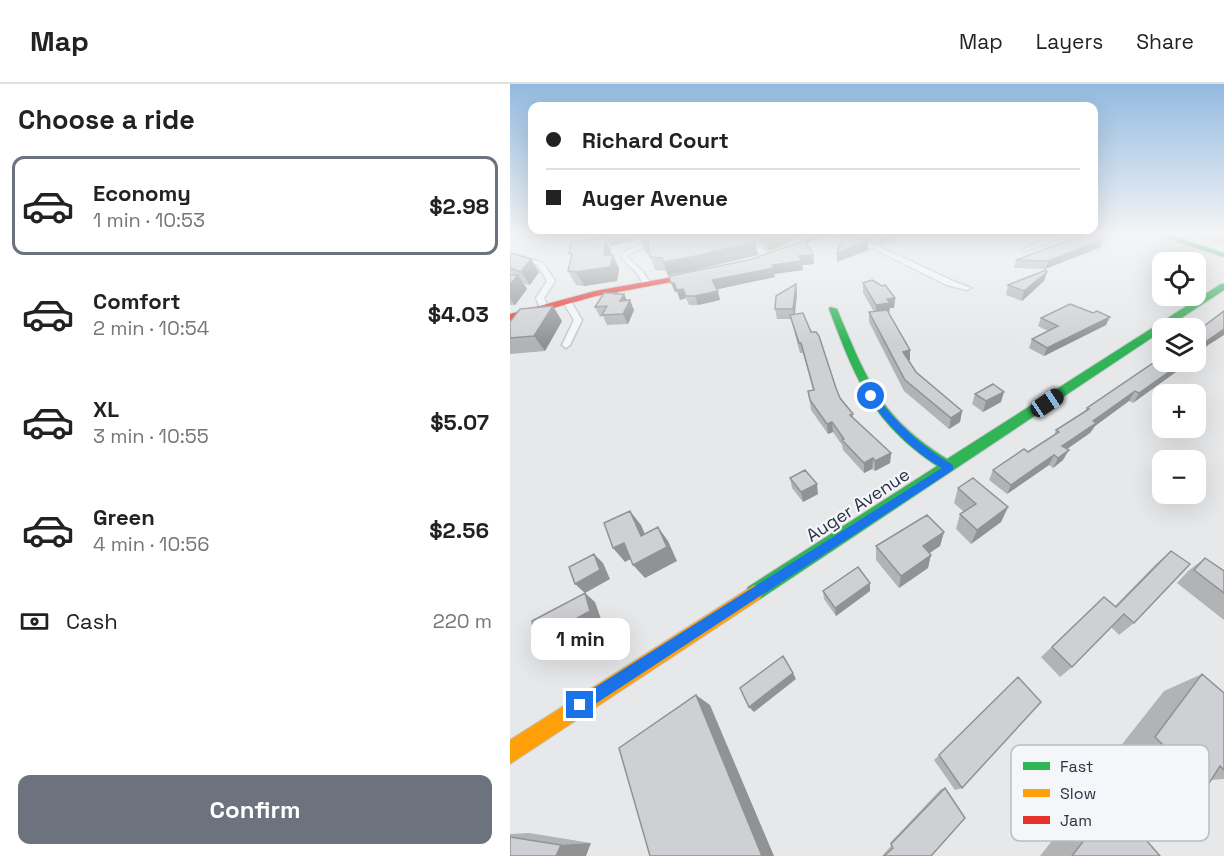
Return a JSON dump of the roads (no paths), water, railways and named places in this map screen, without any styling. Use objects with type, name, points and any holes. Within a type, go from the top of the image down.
[{"type":"street","points":[[544,308],[540,298],[551,281],[545,271]]},
{"type":"street","points":[[639,271],[647,284]]},
{"type":"street","points":[[925,271],[967,288]]},
{"type":"street","points":[[510,316],[708,272]]},
{"type":"street","name":"Auger Avenue","points":[[510,753],[615,682],[949,467],[1224,286]]},
{"type":"street","points":[[566,345],[578,320],[567,302]]},
{"type":"street","points":[[833,309],[876,406],[890,422],[933,458],[949,467]]}]
